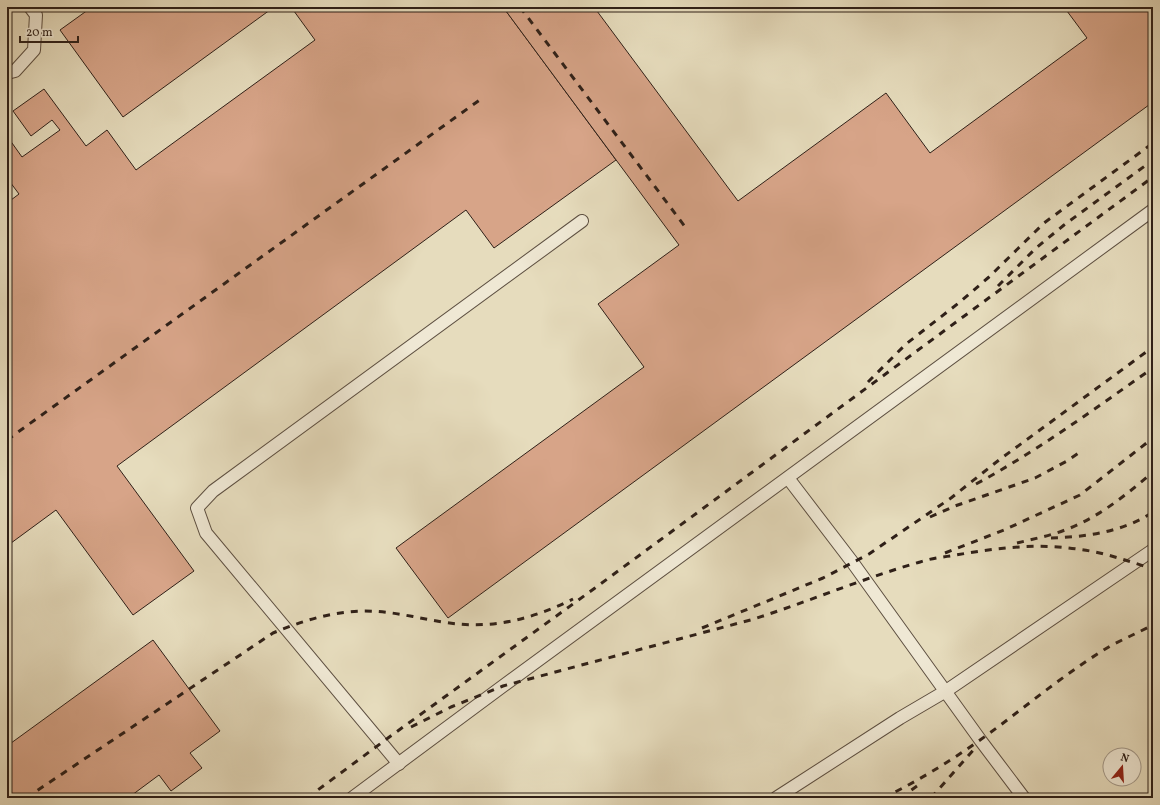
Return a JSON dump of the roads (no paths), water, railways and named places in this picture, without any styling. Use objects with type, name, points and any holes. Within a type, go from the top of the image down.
[{"type":"lane","points":[[7,73],[15,70],[34,50],[36,15],[30,7]]},
{"type":"lane","points":[[352,798],[1153,210]]},
{"type":"lane","points":[[399,764],[206,533],[197,508],[213,491],[582,222]]},
{"type":"lane","points":[[788,478],[853,563],[1024,798]]},
{"type":"lane","points":[[776,798],[900,718],[946,691],[1153,550]]},
{"type":"railway","points":[[520,7],[686,228]]},
{"type":"railway","points":[[7,440],[481,99]]},
{"type":"railway","points":[[868,382],[906,344],[960,302],[989,277],[1044,223],[1153,143]]},
{"type":"railway","points":[[998,286],[1036,248],[1064,225],[1153,160]]},
{"type":"railway","points":[[307,798],[1153,177]]},
{"type":"railway","points":[[702,628],[823,578],[869,554],[951,498],[999,460],[1153,347]]},
{"type":"railway","points":[[976,484],[1044,443],[1153,368]]},
{"type":"railway","points":[[945,553],[1004,530],[1080,495],[1153,438]]},
{"type":"railway","points":[[930,517],[955,506],[1035,478],[1067,461],[1083,450]]},
{"type":"railway","points":[[1017,543],[1059,532],[1089,519],[1122,497],[1153,472]]},
{"type":"railway","points":[[1051,538],[1091,535],[1117,529],[1141,519],[1153,512]]},
{"type":"railway","points":[[411,727],[451,707],[503,686],[754,619],[878,575],[929,560],[1001,548],[1046,546],[1096,552],[1153,569]]},
{"type":"railway","points":[[26,798],[273,633],[295,624],[329,615],[353,611],[395,613],[461,624],[494,624],[526,618],[573,599]]},
{"type":"railway","points":[[883,798],[936,769],[962,752],[1096,655],[1112,645],[1153,625]]},
{"type":"railway","points":[[931,798],[976,747]]},
{"type":"railway","points":[[900,798],[917,786]]}]
